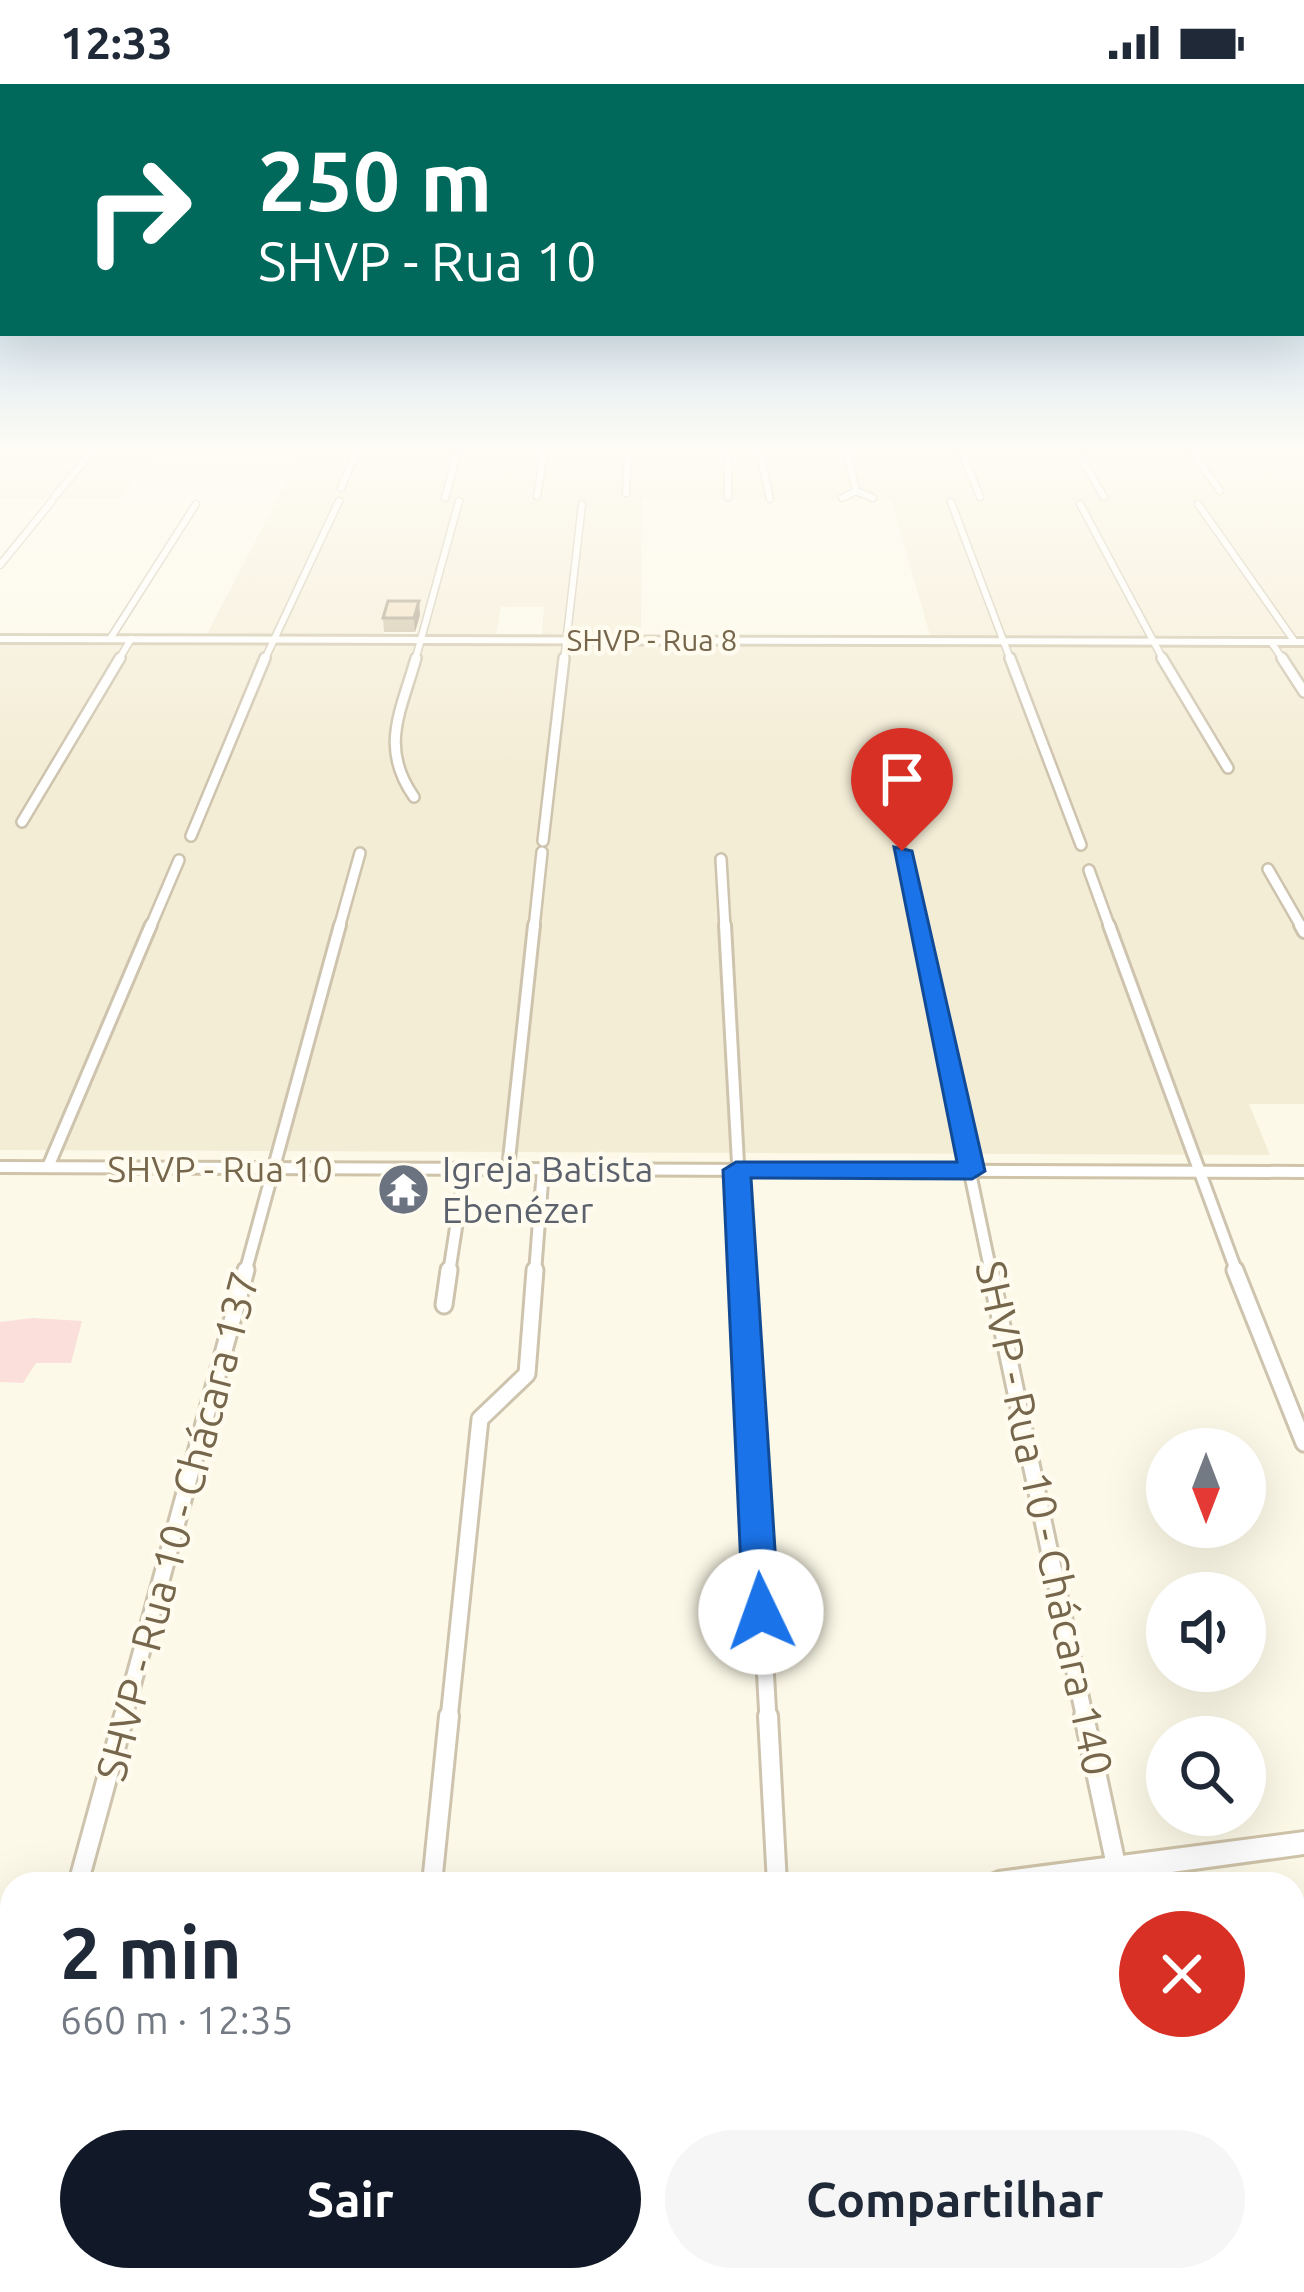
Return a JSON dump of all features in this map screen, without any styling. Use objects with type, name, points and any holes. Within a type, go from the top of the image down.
[{"type":"street","points":[[110,639],[163,556]]},
{"type":"street","points":[[191,836],[313,556]]},
{"type":"street","points":[[414,797],[392,759],[445,556]]},
{"type":"street","points":[[508,1168],[575,556]]},
{"type":"street","points":[[971,556],[1081,845]]},
{"type":"street","points":[[1108,556],[1228,768]]},
{"type":"street","points":[[1236,556],[1299,642]]},
{"type":"street","name":"SHVP - Rua 8","points":[[0,639],[1299,642]]},
{"type":"street","points":[[22,822],[130,639]]},
{"type":"street","points":[[1271,642],[1304,692]]},
{"type":"street","name":"SHVP - Rua 10 - Chácara 140","points":[[902,851],[1117,1872]]},
{"type":"street","name":"SHVP - Rua 10 - Chácara 137","points":[[81,1872],[360,853]]},
{"type":"street","points":[[722,859],[776,1872]]},
{"type":"street","points":[[48,1167],[179,860]]},
{"type":"street","points":[[1268,869],[1304,932]]},
{"type":"street","points":[[1089,870],[1196,1171],[1304,1443]]},
{"type":"street","name":"SHVP - Rua 10","points":[[0,1167],[1304,1172]]},
{"type":"street","points":[[445,1305],[465,1168]]},
{"type":"street","points":[[433,1872],[479,1419],[488,1405],[520,1386],[527,1374],[543,1169]]},
{"type":"street","points":[[1135,1872],[1304,1843]]},
{"type":"shaded area","points":[[247,556],[642,556],[641,634],[542,634],[544,607],[501,607],[496,634],[416,634],[419,615],[389,616],[384,634],[207,634]]},
{"type":"shaded area","points":[[907,556],[1304,556],[1304,635],[930,635]]},
{"type":"shaded area","points":[[0,645],[1304,648],[1304,1104],[1249,1104],[1270,1155],[0,1150]]},
{"type":"shaded area","points":[[82,1321],[71,1363],[36,1363],[23,1383],[0,1382],[0,1322]]},
{"type":"building","points":[[388,601],[419,601],[414,618],[383,618]]},
{"type":"place","name":"Igreja Batista Ebenézer","points":[[403,1189]]},
{"type":"route","points":[[761,1612],[736,1170],[972,1171],[902,851]]}]
